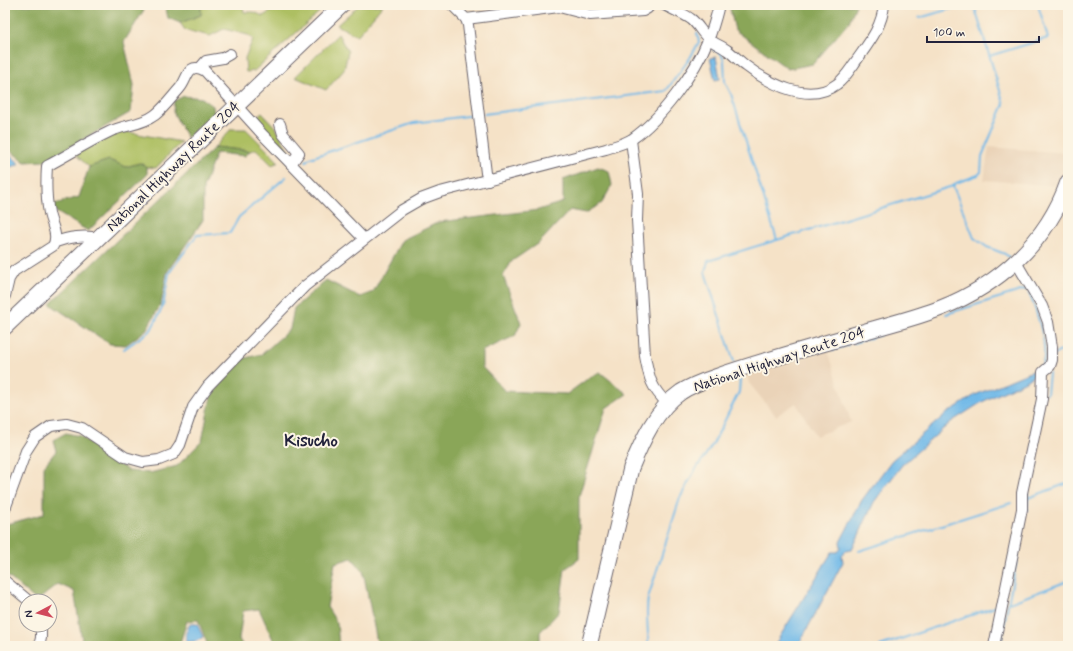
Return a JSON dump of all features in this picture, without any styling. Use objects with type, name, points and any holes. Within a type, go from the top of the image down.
[{"type":"highway","name":"National Highway Route 204","points":[[5,327],[342,5]]},
{"type":"highway","name":"National Highway Route 204","points":[[589,646],[632,468],[638,450],[668,404],[681,393],[697,384],[715,377],[939,309],[975,292],[991,282],[1016,262],[1041,233],[1054,214],[1068,182]]},
{"type":"street","points":[[452,5],[466,19],[468,25],[488,180]]},
{"type":"street","points":[[664,5],[691,19],[709,39],[726,49],[746,66],[767,79],[795,92],[808,94],[824,91],[836,86],[844,79],[869,43],[883,16],[884,5]]},
{"type":"street","points":[[5,510],[26,451],[35,437],[51,426],[67,424],[82,428],[125,457],[143,462],[159,460],[174,454],[180,445],[194,407],[208,386],[305,286],[402,210],[421,199],[440,192],[606,149],[630,140],[646,127],[665,108],[683,84],[702,54],[709,39],[719,5]]},
{"type":"street","points":[[466,19],[559,7],[590,15],[643,11],[648,7]]},
{"type":"street","points":[[56,242],[49,213],[46,180],[47,166],[110,131],[146,120],[155,115],[181,87],[189,71],[200,68],[206,62],[223,58],[230,54]]},
{"type":"street","points":[[200,68],[206,72],[291,164],[364,239]]},
{"type":"street","points":[[280,124],[283,134],[299,153],[291,164]]},
{"type":"street","points":[[630,140],[638,194],[637,220],[645,356],[649,378],[658,394],[668,404]]},
{"type":"street","points":[[5,296],[9,279],[14,271],[53,246],[56,242],[61,239],[89,236],[98,238]]},
{"type":"street","points":[[994,646],[1022,509],[1022,493],[1042,399],[1043,372],[1052,360],[1052,347],[1048,322],[1042,306],[1016,262]]},
{"type":"street","points":[[5,581],[19,593]]},
{"type":"street","points":[[39,646],[41,633]]},
{"type":"shaded area","points":[[989,147],[1068,153],[1068,162],[1060,186],[984,180]]},
{"type":"shaded area","points":[[828,351],[851,422],[816,436],[796,403],[776,416],[749,383],[747,374]]},
{"type":"green space","points":[[5,5],[147,5],[124,42],[134,85],[131,112],[45,161],[25,162],[8,149],[5,149]]},
{"type":"green space","points":[[165,5],[201,5],[201,15],[180,23],[168,18]]},
{"type":"green space","points":[[201,5],[243,5],[244,12],[254,12],[263,16],[282,5],[327,5],[254,71],[246,72],[245,58],[253,39],[248,35],[224,29],[210,36],[185,30],[180,23],[201,15]]},
{"type":"green space","points":[[359,5],[383,5],[357,36],[337,25]]},
{"type":"green space","points":[[731,5],[856,5],[849,22],[813,64],[788,69],[735,30],[730,9]]},
{"type":"green space","points":[[338,34],[348,52],[344,70],[326,90],[295,77]]},
{"type":"green space","points":[[184,96],[202,98],[213,106],[214,114],[187,138],[173,112],[174,101]]},
{"type":"green space","points":[[262,113],[276,128],[291,156],[256,118]]},
{"type":"green space","points":[[231,129],[246,129],[279,162],[272,165],[256,149],[250,151],[215,147]]},
{"type":"green space","points":[[122,131],[181,142],[156,168],[147,167],[139,163],[126,167],[109,160],[89,167],[75,154]]},
{"type":"green space","points":[[215,147],[250,151],[245,156],[216,153],[203,188],[203,220],[167,272],[161,304],[146,330],[126,345],[110,344],[50,304]]},
{"type":"green space","points":[[109,160],[126,167],[140,163],[147,167],[147,175],[88,231],[53,210],[55,204],[79,197],[89,167]]},
{"type":"green space","points":[[598,167],[609,171],[612,185],[602,203],[586,213],[570,210],[540,242],[512,261],[503,276],[521,323],[515,336],[482,351],[482,367],[505,391],[567,394],[590,377],[600,372],[627,394],[606,408],[579,496],[579,559],[565,569],[559,612],[540,632],[540,646],[382,646],[377,642],[363,571],[352,558],[335,563],[327,607],[337,623],[339,646],[276,646],[259,609],[243,611],[239,639],[243,646],[208,646],[198,620],[187,621],[179,646],[83,646],[74,591],[58,584],[47,593],[28,593],[5,574],[5,531],[7,524],[44,514],[44,466],[56,451],[53,440],[66,433],[80,436],[129,471],[150,473],[177,466],[202,441],[211,396],[241,359],[262,354],[290,329],[294,308],[326,280],[360,297],[373,292],[402,240],[439,222],[538,210],[563,202],[563,180]]},
{"type":"water","points":[[716,57],[720,79],[715,80],[710,58]]},
{"type":"water","points":[[7,152],[18,162],[18,165],[6,168],[5,154]]},
{"type":"water","points":[[1036,370],[1039,372],[1028,380],[982,402],[951,422],[902,465],[874,502],[852,550],[845,551],[842,556],[843,562],[798,646],[774,646],[832,552],[838,552],[841,547],[840,542],[862,500],[892,460],[946,414],[975,395]]},
{"type":"water","points":[[190,624],[197,624],[203,637],[197,641],[186,642],[186,633]]},
{"type":"waterway","points":[[651,5],[663,10]]},
{"type":"waterway","points":[[919,18],[964,5]]},
{"type":"waterway","points":[[734,362],[705,272],[708,261],[953,186],[956,183],[978,175],[981,172],[982,156],[1004,104],[974,5]]},
{"type":"waterway","points":[[989,56],[1048,38],[1038,5]]},
{"type":"waterway","points":[[589,10],[644,6]]},
{"type":"waterway","points":[[484,114],[666,91],[690,58],[699,42],[697,33]]},
{"type":"waterway","points":[[713,49],[721,53],[724,61],[725,82],[731,94],[777,240]]},
{"type":"waterway","points":[[306,161],[310,158],[414,123],[475,115]]},
{"type":"waterway","points":[[124,349],[151,330],[163,306],[169,273],[197,235],[230,233],[239,217],[286,177]]},
{"type":"waterway","points":[[953,186],[974,238],[987,247],[1009,257]]},
{"type":"waterway","points":[[946,314],[1027,289]]},
{"type":"waterway","points":[[1029,293],[1039,319],[1043,341],[1044,360],[1041,367]]},
{"type":"waterway","points":[[854,343],[880,335]]},
{"type":"waterway","points":[[833,350],[848,345]]},
{"type":"waterway","points":[[1055,354],[1068,347]]},
{"type":"waterway","points":[[1047,394],[1049,373]]},
{"type":"waterway","points":[[648,646],[648,598],[680,498],[694,472],[713,444],[739,392],[740,379]]},
{"type":"waterway","points":[[1028,498],[1068,483]]},
{"type":"waterway","points":[[1027,490],[1027,510]]},
{"type":"waterway","points":[[859,551],[1011,503]]},
{"type":"waterway","points":[[1000,646],[1022,532]]},
{"type":"waterway","points":[[1009,603],[1068,581]]},
{"type":"waterway","points":[[880,646],[995,607]]},
{"type":"district","name":"Kisucho","points":[[311,440]]}]
